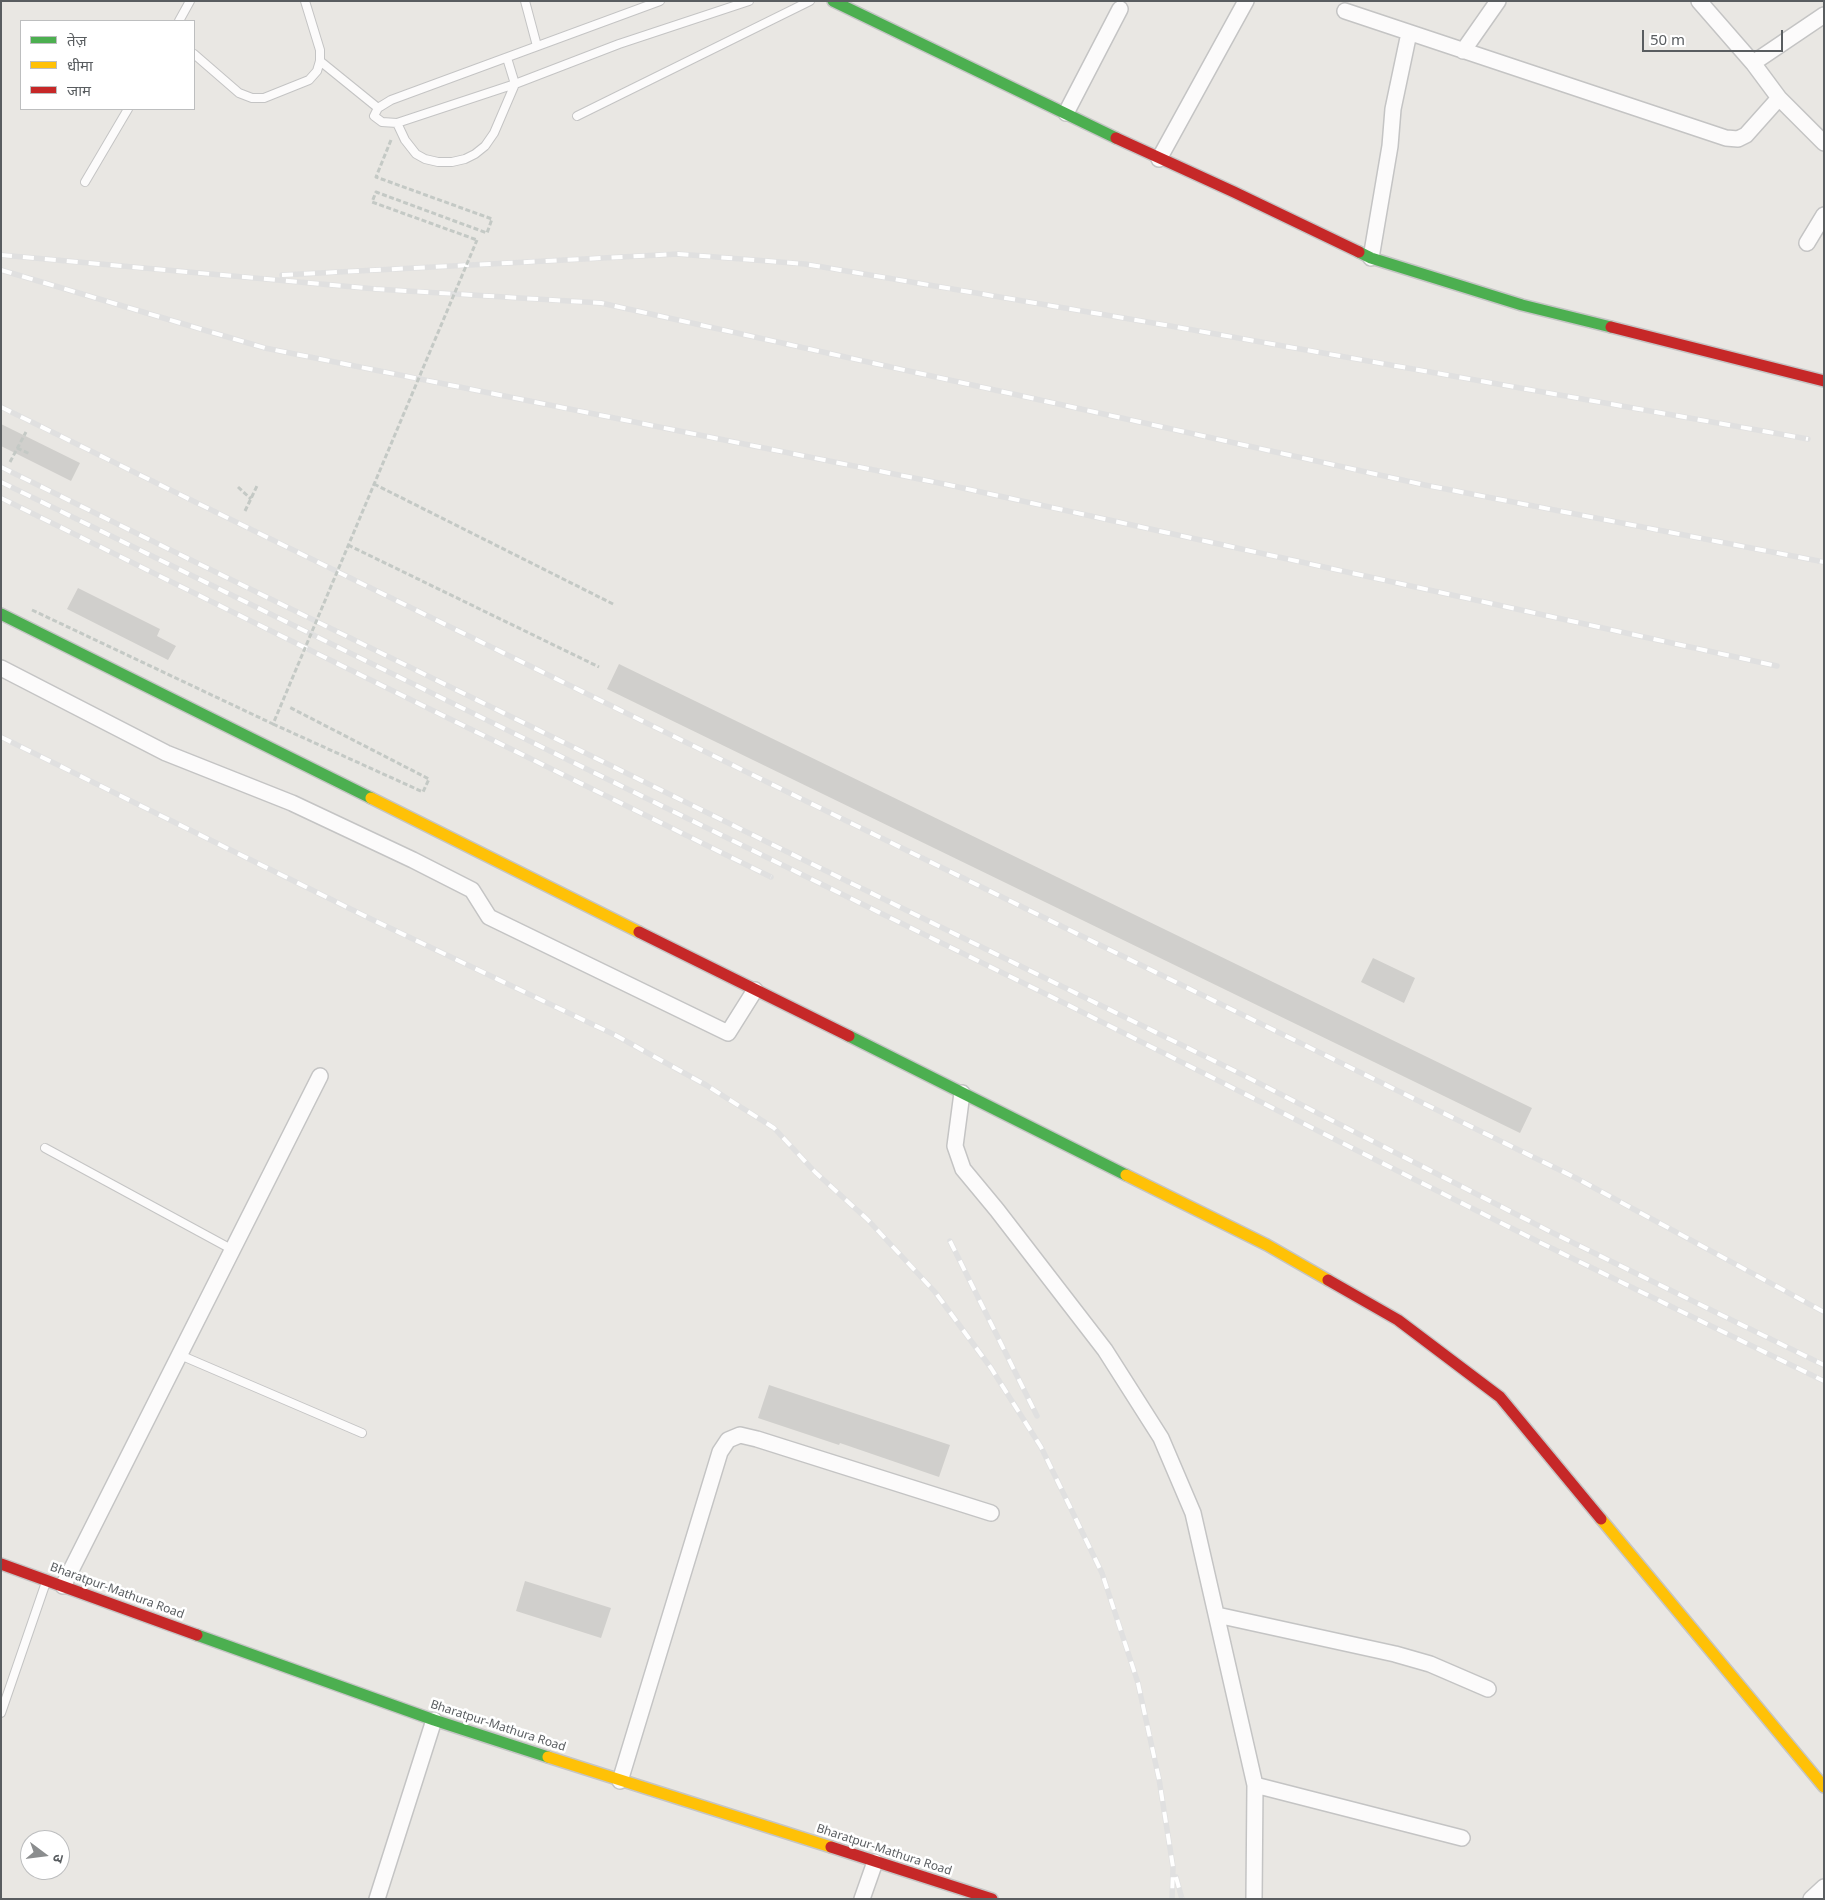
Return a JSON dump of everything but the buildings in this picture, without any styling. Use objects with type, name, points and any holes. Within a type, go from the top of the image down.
[{"type":"main road","points":[[833,1],[1159,160],[1234,192],[1371,258],[1522,305],[1824,381]]},
{"type":"main road","points":[[1,614],[1275,1250],[1398,1320],[1500,1397],[1824,1787]]},
{"type":"main road","name":"Bharatpur-Mathura Road","points":[[1,1564],[434,1720],[992,1899]]},
{"type":"street","points":[[1159,160],[1246,1]]},
{"type":"street","points":[[1463,51],[1498,1]]},
{"type":"street","points":[[1699,1],[1753,63],[1779,98],[1824,143]]},
{"type":"street","points":[[1820,1],[1824,6]]},
{"type":"street","points":[[1066,114],[1120,9]]},
{"type":"street","points":[[1346,11],[1726,138],[1738,139],[1746,136],[1779,98]]},
{"type":"street","points":[[1753,63],[1824,15]]},
{"type":"street","points":[[1371,258],[1390,146],[1393,109],[1409,33]]},
{"type":"street","points":[[1806,243],[1824,215]]},
{"type":"street","points":[[1,668],[166,753],[292,803],[413,860],[472,890],[489,917],[728,1033],[755,990]]},
{"type":"street","points":[[63,1586],[320,1076]]},
{"type":"street","points":[[962,1093],[955,1146],[963,1169],[1105,1350],[1161,1438],[1193,1513],[1256,1785],[1254,1899]]},
{"type":"street","points":[[620,1780],[720,1452],[728,1440],[740,1435],[757,1439],[990,1513]]},
{"type":"street","points":[[1217,1615],[1413,1659],[1430,1664],[1488,1689]]},
{"type":"street","points":[[377,1899],[434,1720]]},
{"type":"street","points":[[1256,1785],[1462,1838]]},
{"type":"street","points":[[862,1899],[875,1862]]},
{"type":"street","points":[[1811,1899],[1824,1887]]},
{"type":"lane","points":[[180,20],[190,1]]},
{"type":"lane","points":[[195,55],[239,93],[252,98],[264,98],[309,80],[317,71],[320,61],[320,50],[305,1]]},
{"type":"lane","points":[[526,1],[537,46]]},
{"type":"lane","points":[[660,1],[391,100],[378,108],[374,116],[376,120],[398,123],[515,84],[619,44],[749,1]]},
{"type":"lane","points":[[577,116],[810,1]]},
{"type":"lane","points":[[398,123],[405,140],[416,154],[426,159],[438,162],[466,159],[475,154],[485,146],[494,133],[515,84],[507,58]]},
{"type":"lane","points":[[320,61],[378,108]]},
{"type":"lane","points":[[85,182],[127,110]]},
{"type":"lane","points":[[45,1148],[233,1250]]},
{"type":"lane","points":[[180,1354],[362,1434]]},
{"type":"lane","points":[[1,1714],[46,1580]]},
{"type":"path","points":[[273,724],[477,240],[372,202],[376,192],[487,233],[492,220],[376,177],[398,123]]},
{"type":"path","points":[[10,462],[26,432]]},
{"type":"path","points":[[18,448],[30,454]]},
{"type":"path","points":[[374,484],[615,605]]},
{"type":"path","points":[[245,511],[257,486]]},
{"type":"path","points":[[238,488],[251,498]]},
{"type":"path","points":[[348,545],[599,667]]},
{"type":"path","points":[[32,610],[273,724],[423,792],[429,779],[289,707]]},
{"type":"railway","points":[[282,275],[678,254],[805,264],[1165,325],[1808,439]]},
{"type":"railway","points":[[1,255],[376,289],[601,303],[1425,485],[1824,562]]},
{"type":"railway","points":[[1,270],[265,348],[949,485],[1777,666]]},
{"type":"railway","points":[[1,407],[1576,1178],[1824,1312]]},
{"type":"railway","points":[[1,467],[1241,1074],[1547,1230],[1824,1365]]},
{"type":"railway","points":[[1,482],[1062,1002],[1541,1243],[1824,1381]]},
{"type":"railway","points":[[1,498],[771,877]]},
{"type":"railway","points":[[1,737],[371,919],[615,1035],[706,1085],[774,1128],[815,1172],[867,1219],[935,1292],[991,1368],[1041,1447],[1102,1573],[1138,1683],[1159,1779],[1173,1867],[1172,1899]]},
{"type":"railway","points":[[950,1241],[1037,1416]]},
{"type":"railway","points":[[1176,1877],[1182,1899]]},
{"type":"traffic: fast","points":[[833,1],[1116,138]]},
{"type":"traffic: fast","points":[[1359,252],[1371,258],[1522,305],[1611,327]]},
{"type":"traffic: fast","points":[[1,614],[371,798]]},
{"type":"traffic: fast","points":[[849,1036],[1126,1175]]},
{"type":"traffic: fast","points":[[197,1635],[434,1720],[548,1757]]},
{"type":"traffic: slow","points":[[371,798],[639,932]]},
{"type":"traffic: slow","points":[[1126,1175],[1267,1245],[1328,1280]]},
{"type":"traffic: slow","points":[[1601,1519],[1824,1787]]},
{"type":"traffic: slow","points":[[548,1757],[831,1847]]},
{"type":"traffic: jam","points":[[1116,138],[1359,252]]},
{"type":"traffic: jam","points":[[1611,327],[1824,381]]},
{"type":"traffic: jam","points":[[639,932],[849,1036]]},
{"type":"traffic: jam","points":[[1328,1280],[1398,1320],[1500,1397],[1601,1519]]},
{"type":"traffic: jam","points":[[1,1564],[197,1635]]},
{"type":"traffic: jam","points":[[831,1847],[992,1899]]}]
